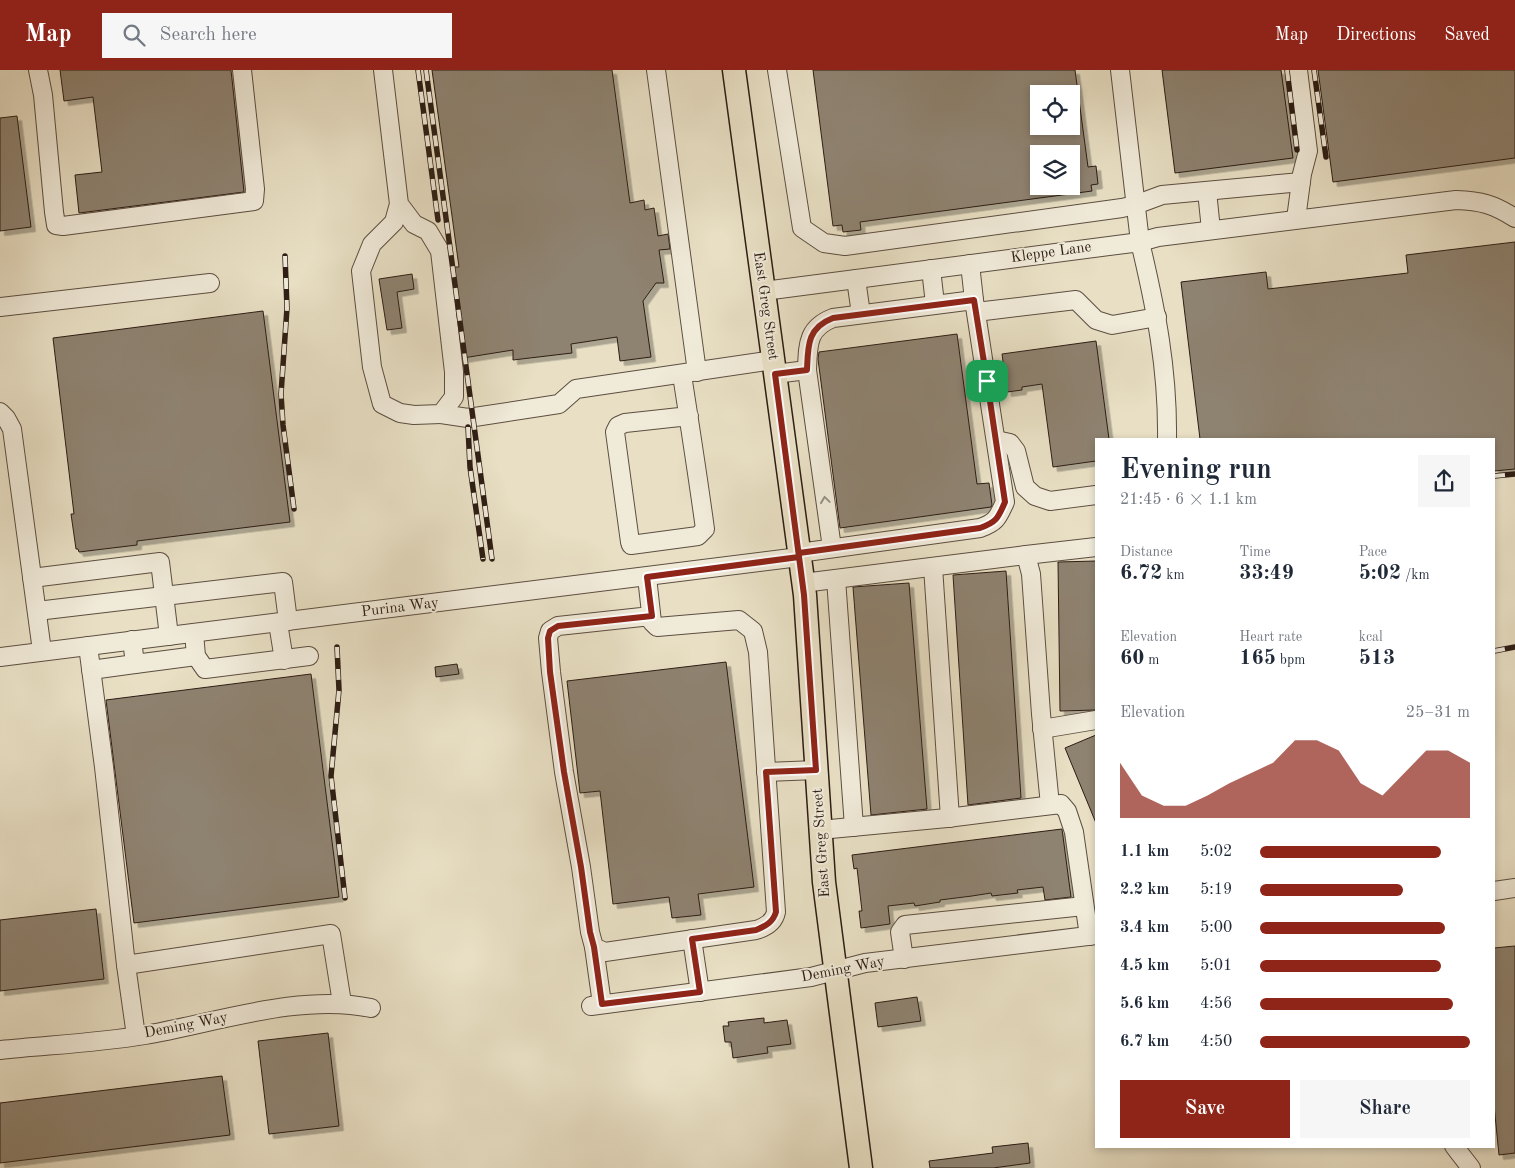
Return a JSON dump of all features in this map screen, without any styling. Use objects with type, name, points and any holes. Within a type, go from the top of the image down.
[{"type":"main road","name":"East Greg Street","points":[[734,70],[803,583],[824,882],[861,1168]]},
{"type":"street","points":[[35,72],[42,95],[56,225],[64,226],[254,200],[255,189],[242,70]]},
{"type":"street","points":[[383,70],[399,204],[394,222],[372,244],[361,271],[372,367],[382,404],[400,413],[414,415],[441,414],[468,418],[559,404],[576,389],[690,374],[774,367],[807,370]]},
{"type":"street","points":[[656,70],[690,374],[688,416],[705,529],[698,536],[631,545],[615,432],[618,426],[625,422],[688,416]]},
{"type":"street","points":[[777,70],[802,228],[824,243],[845,246],[880,242],[1087,214],[1135,205],[1162,195],[1301,182]]},
{"type":"street","points":[[1120,70],[1140,242],[1163,350],[1167,438]]},
{"type":"street","points":[[1296,219],[1301,182],[1308,151],[1298,70]]},
{"type":"street","points":[[1208,191],[1211,230]]},
{"type":"street","name":"Kleppe Lane","points":[[764,291],[1140,242],[1158,237],[1211,230],[1456,200],[1476,200],[1494,205],[1515,218]]},
{"type":"street","points":[[399,204],[414,224],[428,231],[440,251],[454,372],[454,397],[441,414]]},
{"type":"street","points":[[970,264],[996,440],[1010,443],[1016,451],[1025,487],[1036,496],[1050,501],[1095,495]]},
{"type":"street","points":[[931,269],[934,304]]},
{"type":"street","points":[[856,279],[861,314]]},
{"type":"street","points":[[0,307],[210,284]]},
{"type":"street","points":[[832,548],[807,370],[808,344],[814,331],[824,322],[833,318],[934,304],[975,306],[1076,300],[1096,320],[1112,325],[1157,317]]},
{"type":"street","points":[[0,412],[12,429],[42,652]]},
{"type":"street","name":"Purina Way","points":[[0,657],[647,577],[799,555],[832,548],[980,528],[998,519],[1005,502],[996,440]]},
{"type":"street","points":[[803,583],[1095,547]]},
{"type":"street","points":[[1026,555],[1031,574],[1042,729],[1050,805]]},
{"type":"street","points":[[32,578],[160,562],[169,636]]},
{"type":"street","points":[[933,567],[950,818]]},
{"type":"street","points":[[647,577],[652,616],[652,622],[657,627],[739,620],[753,631],[758,652],[776,915],[771,922],[756,930],[605,952],[594,947],[590,932],[581,867],[564,772],[550,672],[548,638],[550,631],[558,626],[652,616]]},
{"type":"street","points":[[836,579],[854,827]]},
{"type":"street","points":[[37,612],[283,582],[284,660]]},
{"type":"street","points":[[194,633],[196,656],[205,669],[308,656]]},
{"type":"street","points":[[132,640],[135,664]]},
{"type":"street","points":[[88,646],[136,1036]]},
{"type":"street","points":[[91,670],[196,656]]},
{"type":"street","points":[[1042,729],[1095,720]]},
{"type":"street","points":[[766,772],[816,770]]},
{"type":"street","points":[[820,830],[950,818],[1061,804],[1067,811],[1074,832],[1084,906],[1092,936]]},
{"type":"street","points":[[1495,891],[1515,888]]},
{"type":"street","points":[[904,959],[900,932],[905,925],[1084,906]]},
{"type":"street","points":[[126,964],[331,934],[342,1003]]},
{"type":"street","name":"Deming Way","points":[[594,947],[596,1005],[811,978],[835,970],[865,964],[1092,936]]},
{"type":"street","points":[[692,939],[700,992]]},
{"type":"street","name":"Deming Way","points":[[0,1050],[136,1036],[270,1010],[302,1006],[342,1003],[371,1008]]},
{"type":"street","points":[[1456,1148],[1471,1168]]},
{"type":"building","points":[[60,70],[231,70],[244,192],[79,213],[75,175],[102,172],[93,97],[64,101]]},
{"type":"building","points":[[432,70],[612,70],[630,203],[644,200],[645,210],[654,208],[658,236],[668,234],[670,249],[659,250],[664,283],[656,283],[643,301],[651,357],[620,361],[617,337],[571,344],[572,353],[513,360],[513,350],[463,358],[453,267],[459,267]]},
{"type":"building","points":[[813,70],[1075,70],[1077,85],[1030,85],[1030,135],[1080,135],[1080,107],[1088,167],[1096,166],[1098,184],[1091,185],[1092,191],[1080,193],[1080,145],[1030,145],[1030,195],[1062,195],[860,222],[861,230],[843,232],[842,225],[833,226]]},
{"type":"building","points":[[1162,70],[1281,70],[1293,158],[1175,173]]},
{"type":"building","points":[[1318,70],[1515,70],[1515,158],[1333,182]]},
{"type":"building","points":[[17,116],[31,227],[0,231],[0,118]]},
{"type":"building","points":[[1515,242],[1515,469],[1495,471],[1495,438],[1200,438],[1181,282],[1266,272],[1268,289],[1408,273],[1406,255]]},
{"type":"building","points":[[412,274],[414,289],[397,292],[402,328],[387,330],[379,279]]},
{"type":"building","points":[[263,311],[290,522],[137,541],[137,545],[79,552],[76,549],[71,514],[74,514],[53,338]]},
{"type":"building","points":[[957,334],[977,484],[989,483],[991,507],[840,528],[818,359],[819,352]]},
{"type":"building","points":[[1096,341],[1109,438],[1095,438],[1095,461],[1053,467],[1042,384],[1022,387],[1022,390],[1007,392],[1002,354]]},
{"type":"building","points":[[1095,561],[1095,710],[1060,711],[1058,562]]},
{"type":"building","points":[[1006,571],[1021,798],[968,805],[953,575]]},
{"type":"building","points":[[909,583],[927,809],[871,815],[853,587]]},
{"type":"building","points":[[726,662],[754,887],[698,894],[701,915],[672,918],[669,897],[613,904],[600,791],[580,793],[567,681]]},
{"type":"building","points":[[457,664],[459,674],[436,677],[435,667]]},
{"type":"building","points":[[311,674],[339,897],[134,923],[106,700]]},
{"type":"building","points":[[1095,735],[1095,821],[1065,748]]},
{"type":"building","points":[[1062,829],[1071,897],[1045,900],[1043,887],[1017,890],[1018,893],[992,896],[991,893],[940,900],[940,902],[915,906],[914,903],[888,906],[890,924],[861,928],[859,911],[862,911],[857,868],[854,869],[852,855]]},
{"type":"building","points":[[96,909],[104,979],[0,991],[0,920]]},
{"type":"building","points":[[1515,946],[1515,1153],[1499,1155],[1495,1115],[1495,948]]},
{"type":"building","points":[[917,997],[921,1021],[878,1027],[875,1003]]},
{"type":"building","points":[[764,1018],[764,1023],[787,1020],[791,1044],[767,1047],[768,1053],[733,1058],[731,1042],[725,1042],[723,1026],[729,1026],[728,1022]]},
{"type":"building","points":[[328,1033],[339,1126],[269,1134],[258,1041]]},
{"type":"building","points":[[222,1076],[230,1135],[0,1163],[0,1103]]},
{"type":"building","points":[[1028,1143],[1030,1163],[993,1168],[930,1168],[929,1161],[993,1153],[992,1147]]},
{"type":"railway","points":[[418,70],[438,220]]},
{"type":"railway","points":[[426,70],[492,559]]},
{"type":"railway","points":[[1287,70],[1297,150]]},
{"type":"railway","points":[[1314,70],[1326,157]]},
{"type":"railway","points":[[285,256],[287,308],[281,394],[294,509]]},
{"type":"railway","points":[[468,427],[470,467],[483,559]]},
{"type":"railway","points":[[1495,476],[1515,474]]},
{"type":"railway","points":[[337,647],[339,690],[331,776],[345,898]]},
{"type":"railway","points":[[1495,651],[1515,647]]},
{"type":"route","points":[[987,381],[974,300],[833,318],[824,322],[814,331],[808,344],[807,370],[775,374],[799,557],[804,595],[816,770],[766,772],[776,912],[771,922],[756,930],[692,939],[700,992],[602,1004],[564,772],[550,672],[548,638],[550,631],[558,626],[652,616],[647,577],[774,561],[799,557],[799,553],[980,528],[991,524],[998,519],[1005,502],[987,381]]}]
